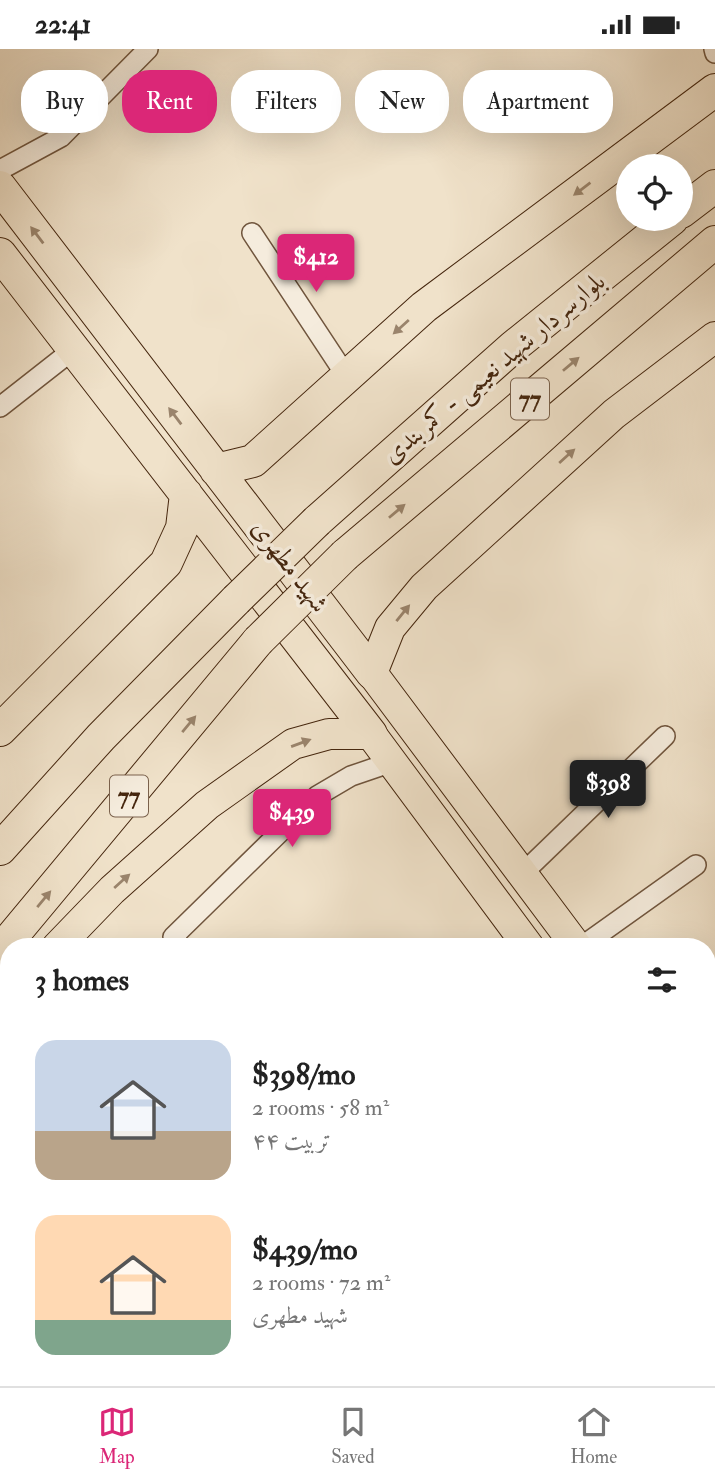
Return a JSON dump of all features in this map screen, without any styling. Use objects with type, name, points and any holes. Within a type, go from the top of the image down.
[{"type":"highway","points":[[216,470],[253,461],[424,307],[677,115],[715,90]]},
{"type":"highway","points":[[693,202],[715,185]]},
{"type":"highway","name":"شهید مطهری","points":[[0,187],[372,673]]},
{"type":"highway","name":"بلوارسردار شهید نعیمی - کمربندی","points":[[0,849],[101,737],[317,521],[513,347],[657,231]]},
{"type":"highway","name":"بلوارسردار شهید نعیمی - کمربندی","points":[[11,938],[258,642],[345,555],[715,242]]},
{"type":"highway","name":"شهید مطهری","points":[[0,254],[371,734]]},
{"type":"highway","points":[[0,730],[166,563],[181,527],[186,494]]},
{"type":"main road","points":[[372,673],[390,628],[424,587],[614,414],[715,337]]},
{"type":"main road","name":"شهید مطهری","points":[[372,673],[572,938]]},
{"type":"main road","points":[[66,938],[112,890],[207,805],[293,744],[328,734],[371,734]]},
{"type":"main road","name":"شهید مطهری","points":[[371,734],[522,938]]},
{"type":"street","points":[[0,170],[61,137],[143,51]]},
{"type":"street","points":[[252,233],[347,377]]},
{"type":"street","points":[[0,407],[74,349]]},
{"type":"street","points":[[522,874],[665,736]]},
{"type":"street","points":[[174,938],[317,796],[351,776],[392,762]]},
{"type":"street","points":[[592,938],[696,865]]}]
